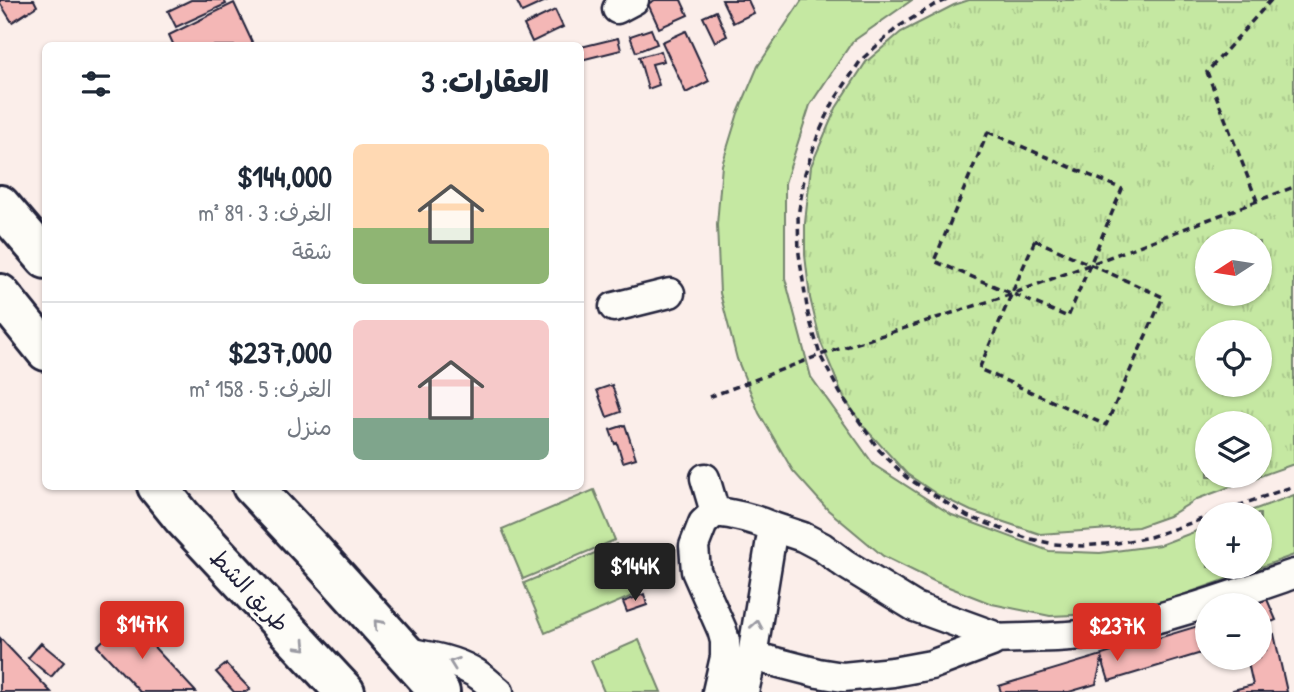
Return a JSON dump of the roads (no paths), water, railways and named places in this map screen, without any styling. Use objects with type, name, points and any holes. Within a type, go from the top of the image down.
[{"type":"highway","points":[[0,205],[42,254]]},
{"type":"highway","points":[[0,294],[42,346]]},
{"type":"highway","name":"طريق الشط","points":[[160,490],[182,517],[345,692]]},
{"type":"highway","points":[[256,490],[440,692]]},
{"type":"lane","points":[[614,307],[670,293]]},
{"type":"lane","points":[[705,478],[715,512]]},
{"type":"lane","points":[[717,692],[725,641],[696,571],[694,546],[703,523],[715,512],[757,520],[803,537],[915,607],[992,635],[993,639]]},
{"type":"lane","points":[[744,692],[773,527]]},
{"type":"lane","points":[[752,656],[843,677],[893,672],[931,665],[992,642],[993,639],[1098,632],[1177,614],[1294,574]]},
{"type":"lane","points":[[402,651],[458,664],[474,672],[499,692]]}]
